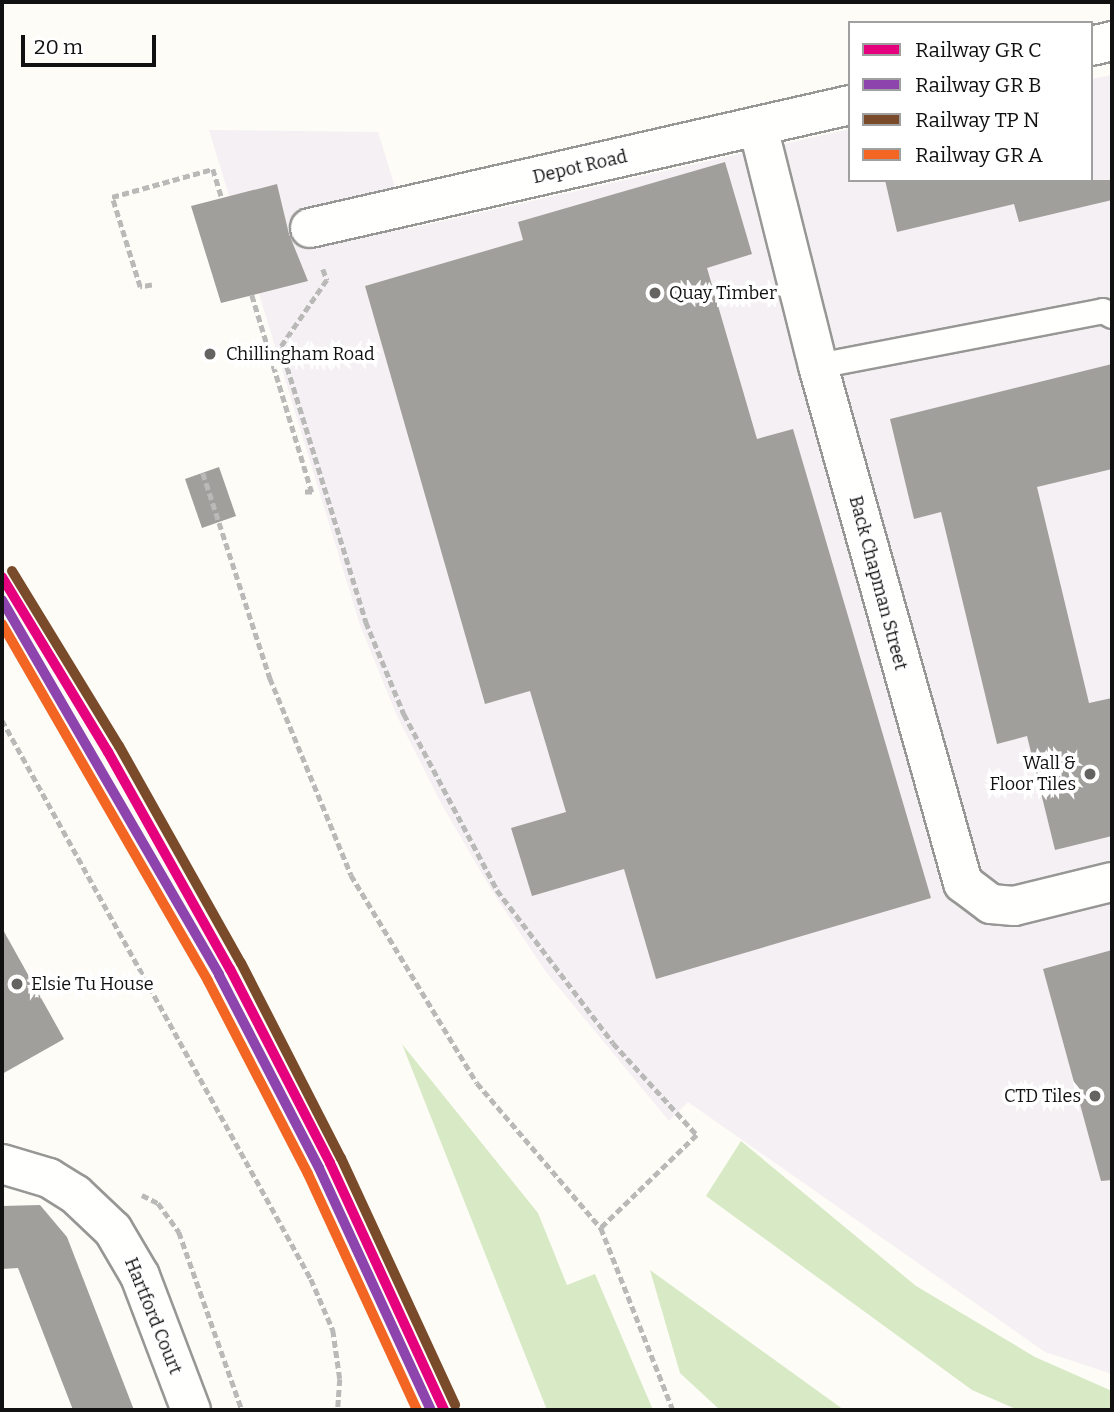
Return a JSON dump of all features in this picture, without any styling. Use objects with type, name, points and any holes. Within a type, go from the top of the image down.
[{"type":"street","points":[[1093,46],[1112,41]]},
{"type":"street","name":"Depot Road","points":[[310,228],[848,104]]},
{"type":"street","name":"Back Chapman Street","points":[[758,127],[818,366],[963,883],[991,904],[1014,906],[1112,882]]},
{"type":"street","name":"Hartford Court","points":[[2,1164],[49,1178],[75,1195],[126,1249],[191,1410]]},
{"type":"lane","points":[[818,366],[1103,311],[1112,316]]},
{"type":"path","points":[[152,285],[140,287],[112,197],[213,169],[222,198]]},
{"type":"path","points":[[310,228],[327,280],[281,347],[348,569],[404,714],[446,802],[504,900],[613,1043],[697,1135],[601,1228]]},
{"type":"path","points":[[252,295],[312,492],[304,492]]},
{"type":"path","points":[[203,472],[270,678],[351,876],[477,1083],[601,1228],[673,1410]]},
{"type":"path","points":[[2,720],[311,1279],[333,1330],[340,1379],[338,1410]]},
{"type":"shaded area","points":[[1112,75],[1112,1374],[1045,1352],[688,1102],[669,1121],[546,972],[492,891],[442,805],[397,716],[360,625],[209,130],[378,132],[408,229],[848,129],[848,182],[1093,182],[1093,79]]},
{"type":"green space","points":[[402,1044],[538,1213],[567,1285],[595,1274],[653,1410],[547,1410]]},
{"type":"green space","points":[[741,1141],[916,1286],[1035,1357],[1112,1391],[1112,1410],[1018,1410],[972,1390],[706,1196]]},
{"type":"green space","points":[[650,1270],[844,1410],[720,1410],[680,1373]]},
{"type":"building","points":[[725,162],[752,254],[707,268],[757,439],[793,429],[931,898],[656,979],[624,869],[532,896],[511,828],[566,812],[530,691],[485,704],[365,286],[523,240],[518,222]]},
{"type":"building","points":[[1112,180],[1112,200],[1019,222],[1014,204],[897,232],[885,182]]},
{"type":"building","points":[[277,184],[289,234],[308,281],[221,303],[191,206]]},
{"type":"building","points":[[1112,364],[1112,469],[1037,487],[1089,703],[1112,698],[1112,836],[1055,850],[1027,736],[997,744],[941,512],[914,519],[890,419]]},
{"type":"building","points":[[219,467],[236,516],[202,528],[185,479]]},
{"type":"building","name":"Elsie Tu House","points":[[2,928],[64,1039],[2,1074]]},
{"type":"building","name":"CTD Tiles","points":[[1112,950],[1112,1180],[1101,1181],[1043,969]]},
{"type":"building","points":[[40,1205],[67,1237],[134,1410],[73,1410],[18,1268],[2,1269],[2,1206]]},
{"type":"transit line","points":[[12,571],[119,746],[241,963],[341,1158],[455,1405]]},
{"type":"transit line","points":[[2,577],[108,752],[230,969],[330,1163],[444,1410]]},
{"type":"transit line","points":[[2,600],[219,975],[319,1168],[431,1410]]},
{"type":"transit line","points":[[2,624],[208,981],[308,1174],[417,1410]]},
{"type":"place","name":"Quay Timber","points":[[655,293]]},
{"type":"place","name":"Chillingham Road","points":[[210,354]]},
{"type":"place","name":"Wall & Floor Tiles","points":[[1090,774]]},
{"type":"place","name":"Elsie Tu House","points":[[17,984]]},
{"type":"place","name":"CTD Tiles","points":[[1095,1096]]}]
